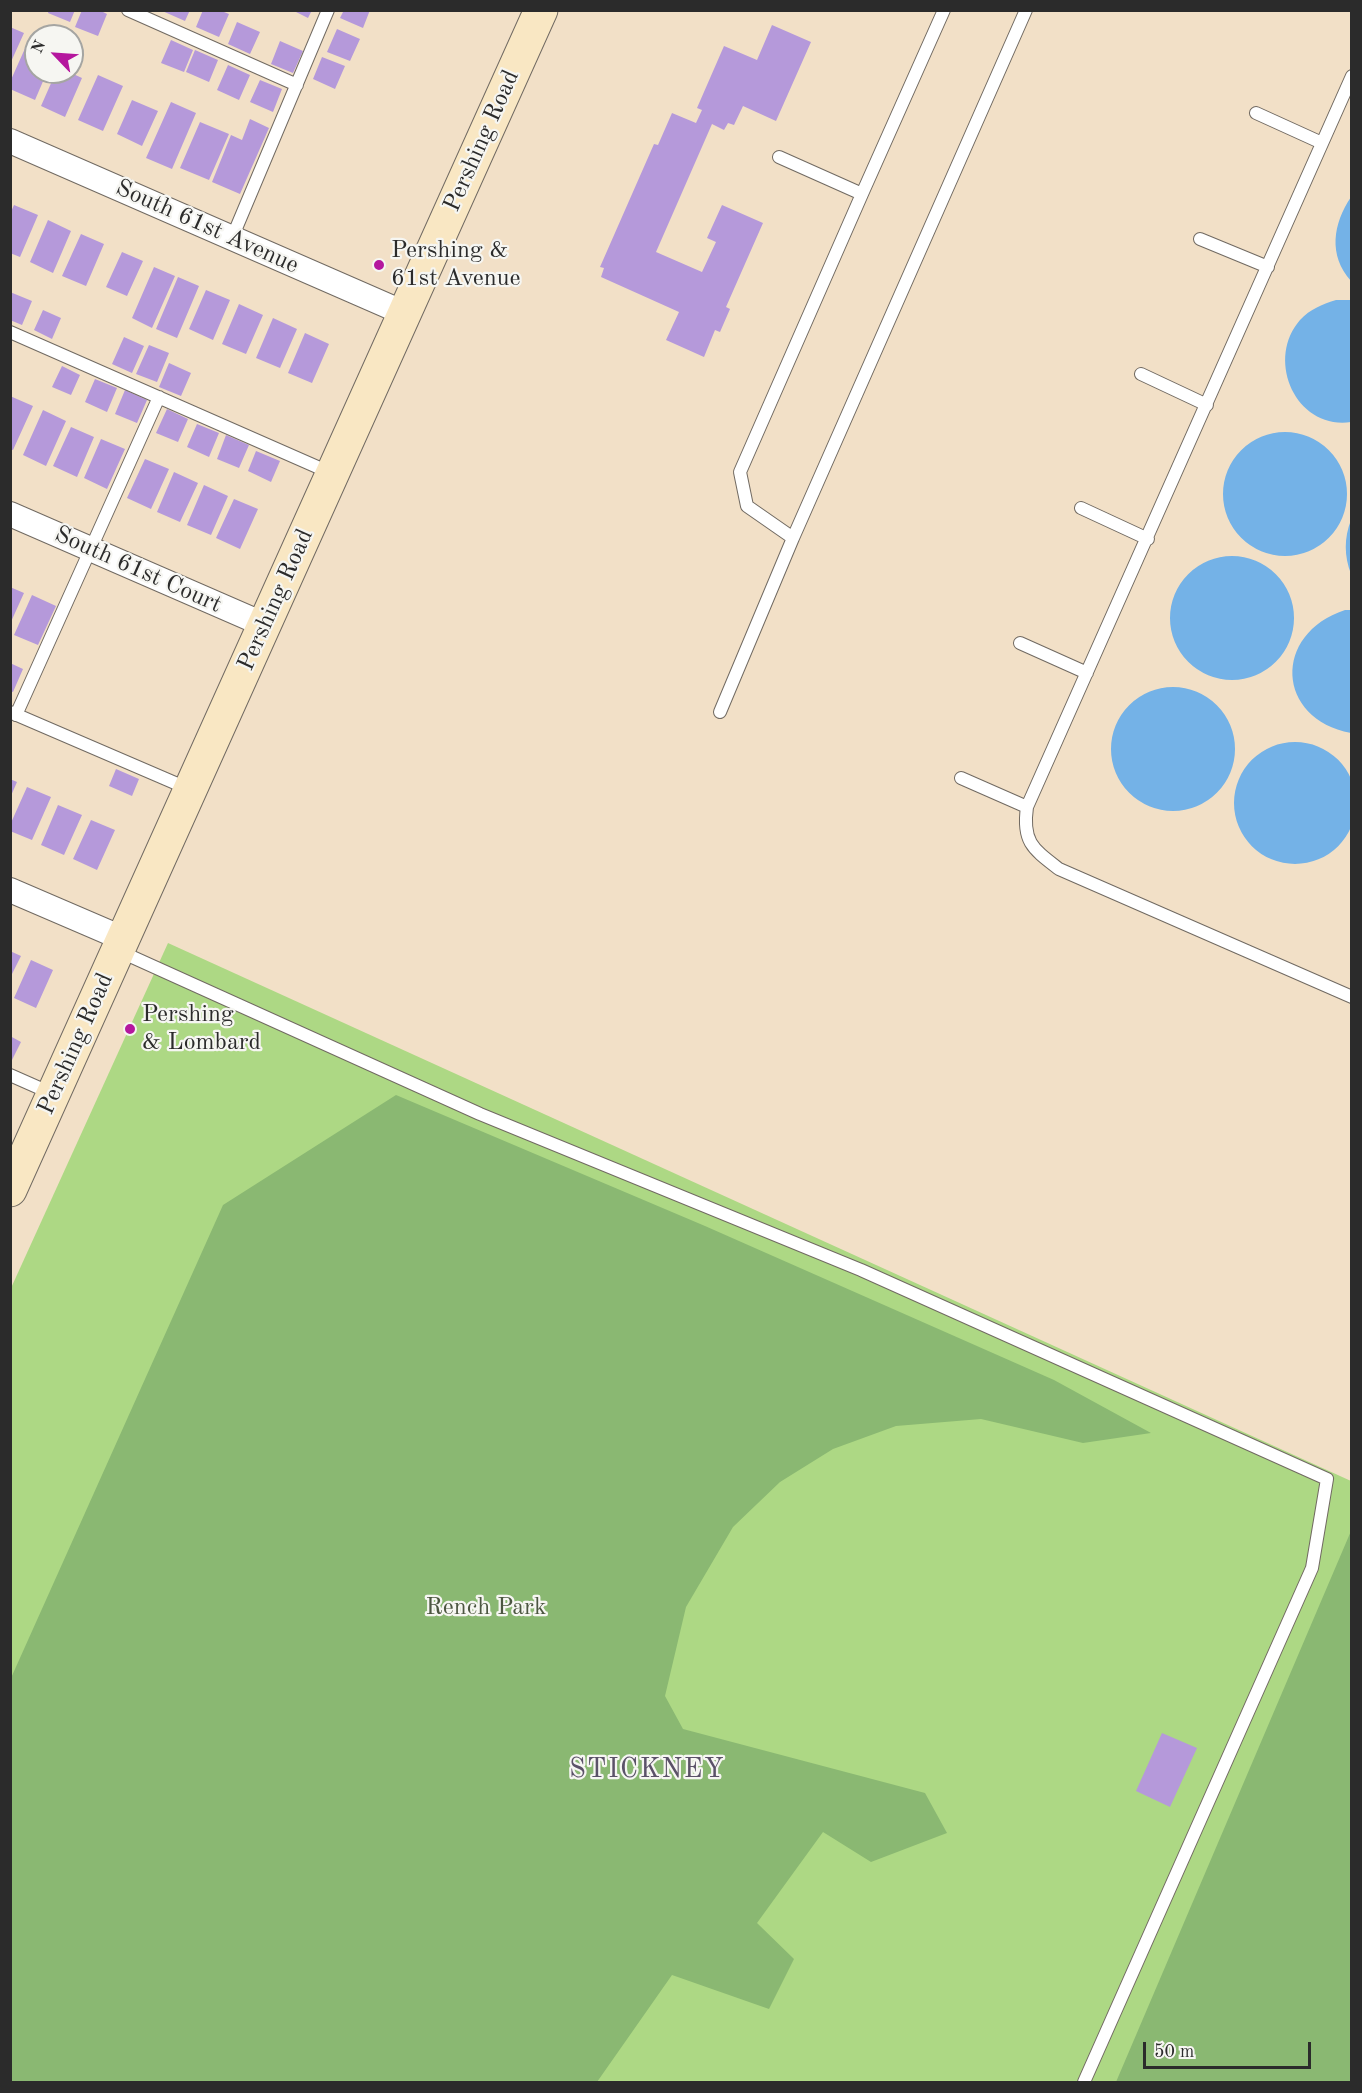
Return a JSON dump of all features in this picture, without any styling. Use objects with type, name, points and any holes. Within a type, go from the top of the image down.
[{"type":"main road","name":"Pershing Road","points":[[10,1190],[541,10]]},
{"type":"street","name":"South 61st Avenue","points":[[10,141],[404,313]]},
{"type":"street","name":"South 61st Court","points":[[10,514],[265,626]]},
{"type":"street","points":[[10,890],[121,945]]},
{"type":"lane","points":[[128,10],[297,85]]},
{"type":"lane","points":[[232,238],[328,10]]},
{"type":"lane","points":[[794,538],[747,506],[740,472],[944,10]]},
{"type":"lane","points":[[720,712],[1026,10]]},
{"type":"lane","points":[[1352,76],[1028,807],[1025,824],[1032,848],[1059,868],[1352,997]]},
{"type":"lane","points":[[1256,113],[1322,143]]},
{"type":"lane","points":[[779,157],[862,194]]},
{"type":"lane","points":[[1200,239],[1268,267]]},
{"type":"lane","points":[[10,332],[333,473]]},
{"type":"lane","points":[[1141,374],[1207,405]]},
{"type":"lane","points":[[159,397],[14,713],[190,790]]},
{"type":"lane","points":[[1081,508],[1148,539]]},
{"type":"lane","points":[[1020,643],[1088,673]]},
{"type":"lane","points":[[961,778],[1028,807]]},
{"type":"lane","points":[[121,945],[480,1114],[861,1270],[1327,1479],[1312,1568],[1084,2082]]},
{"type":"lane","points":[[10,1075],[54,1094]]},
{"type":"green space","name":"Rench Park","points":[[168,943],[1351,1481],[1351,2082],[11,2082],[11,1288]]},
{"type":"green space","points":[[396,1095],[705,1226],[1054,1380],[1151,1433],[1083,1443],[981,1419],[896,1426],[833,1449],[780,1482],[733,1527],[686,1607],[665,1696],[683,1729],[925,1793],[947,1833],[871,1862],[823,1832],[757,1923],[794,1959],[769,2009],[672,1975],[597,2082],[11,2082],[11,1678],[223,1205]]},
{"type":"green space","points":[[1351,1531],[1351,2082],[1116,2082]]},
{"type":"water","points":[[1351,197],[1351,281],[1339,261],[1336,239],[1340,218]]},
{"type":"water","points":[[1336,300],[1351,300],[1351,422],[1332,422],[1315,415],[1301,404],[1286,372],[1285,354],[1290,336],[1300,320],[1317,307]]},
{"type":"water","points":[[1285,432],[1309,437],[1328,451],[1342,470],[1347,494],[1342,518],[1328,537],[1309,551],[1285,556],[1261,551],[1242,537],[1228,518],[1223,494],[1228,470],[1242,451],[1261,437]]},
{"type":"water","points":[[1352,520],[1351,574],[1346,547]]},
{"type":"water","points":[[1232,556],[1256,561],[1276,574],[1289,594],[1294,618],[1289,642],[1276,662],[1256,675],[1232,680],[1208,675],[1188,662],[1175,642],[1170,618],[1175,594],[1188,574],[1208,561]]},
{"type":"water","points":[[1345,610],[1351,610],[1351,733],[1326,725],[1308,711],[1297,694],[1292,675],[1295,656],[1305,637],[1321,622]]},
{"type":"water","points":[[1173,687],[1197,692],[1217,705],[1230,725],[1235,749],[1230,773],[1217,793],[1197,806],[1173,811],[1149,806],[1129,793],[1116,773],[1111,749],[1116,725],[1129,705],[1149,692]]},
{"type":"water","points":[[1295,742],[1318,747],[1329,752],[1338,760],[1346,769],[1351,780],[1356,803],[1351,826],[1346,837],[1338,846],[1329,854],[1318,859],[1295,864],[1272,859],[1261,854],[1252,846],[1244,837],[1239,826],[1234,803],[1239,780],[1244,769],[1252,760],[1261,752],[1272,747]]},
{"type":"building","points":[[49,10],[75,10],[70,22],[48,13]]},
{"type":"building","points":[[82,10],[99,10],[107,14],[98,36],[84,31],[84,24],[76,24]]},
{"type":"building","points":[[160,10],[190,10],[185,21]]},
{"type":"building","points":[[203,10],[219,10],[229,14],[219,37],[196,27]]},
{"type":"building","points":[[292,10],[312,10],[308,18]]},
{"type":"building","points":[[344,10],[370,10],[363,28],[340,18]]},
{"type":"building","points":[[237,22],[260,32],[250,54],[228,44]]},
{"type":"building","points":[[772,25],[811,42],[776,121],[743,106],[734,125],[728,123],[724,130],[712,124],[656,252],[702,272],[716,242],[707,238],[722,205],[763,223],[726,307],[730,309],[720,332],[715,330],[704,357],[666,340],[679,312],[601,277],[604,268],[600,267],[654,144],[658,145],[672,113],[696,123],[702,110],[697,108],[724,46],[757,60]]},
{"type":"building","points":[[10,27],[24,33],[10,64]]},
{"type":"building","points":[[337,29],[360,39],[350,61],[327,52]]},
{"type":"building","points":[[171,40],[193,50],[184,72],[161,63]]},
{"type":"building","points":[[280,41],[303,51],[293,73],[271,64]]},
{"type":"building","points":[[195,50],[218,60],[209,82],[186,72]]},
{"type":"building","points":[[24,51],[24,84],[42,84],[35,100],[10,89],[10,82]]},
{"type":"building","points":[[322,57],[345,66],[335,89],[313,79]]},
{"type":"building","points":[[228,65],[250,75],[239,100],[217,90]]},
{"type":"building","points":[[98,75],[123,86],[103,131],[78,120]]},
{"type":"building","points":[[260,80],[282,89],[273,112],[250,102]]},
{"type":"building","points":[[51,84],[79,84],[65,117],[41,106]]},
{"type":"building","points":[[132,100],[158,111],[142,146],[117,134]]},
{"type":"building","points":[[171,102],[196,113],[172,169],[146,158]]},
{"type":"building","points":[[250,119],[269,128],[240,194],[212,182],[231,135],[242,140]]},
{"type":"building","points":[[200,122],[229,134],[209,180],[180,168]]},
{"type":"building","points":[[14,205],[38,215],[20,257],[10,253],[10,214]]},
{"type":"building","points":[[48,220],[71,231],[53,273],[30,262]]},
{"type":"building","points":[[81,234],[104,244],[86,286],[62,276]]},
{"type":"building","points":[[122,252],[143,261],[127,296],[106,287]]},
{"type":"building","points":[[154,267],[175,276],[152,328],[132,318]]},
{"type":"building","points":[[178,277],[199,286],[177,338],[156,329]]},
{"type":"building","points":[[206,290],[230,300],[213,340],[189,329]]},
{"type":"building","points":[[10,292],[32,301],[22,325],[10,320]]},
{"type":"building","points":[[239,304],[263,315],[246,354],[222,344]]},
{"type":"building","points":[[43,310],[61,318],[52,339],[34,330]]},
{"type":"building","points":[[273,318],[297,329],[280,368],[256,358]]},
{"type":"building","points":[[305,333],[329,344],[312,383],[288,373]]},
{"type":"building","points":[[124,337],[144,346],[132,373],[112,364]]},
{"type":"building","points":[[149,345],[169,353],[157,382],[136,374]]},
{"type":"building","points":[[169,363],[191,373],[181,396],[159,387]]},
{"type":"building","points":[[62,366],[80,375],[71,395],[52,387]]},
{"type":"building","points":[[95,379],[117,388],[107,412],[85,402]]},
{"type":"building","points":[[125,390],[147,400],[137,423],[115,414]]},
{"type":"building","points":[[10,396],[33,406],[13,450],[10,449]]},
{"type":"building","points":[[167,409],[188,419],[178,442],[156,433]]},
{"type":"building","points":[[43,410],[66,421],[46,466],[23,455]]},
{"type":"building","points":[[197,424],[219,433],[209,457],[187,447]]},
{"type":"building","points":[[71,427],[94,437],[77,477],[53,466]]},
{"type":"building","points":[[226,435],[249,445],[239,468],[217,459]]},
{"type":"building","points":[[101,439],[125,449],[107,489],[84,478]]},
{"type":"building","points":[[256,451],[280,461],[271,482],[248,471]]},
{"type":"building","points":[[145,459],[169,469],[151,509],[127,498]]},
{"type":"building","points":[[174,472],[198,483],[180,522],[157,512]]},
{"type":"building","points":[[204,485],[228,496],[211,535],[187,525]]},
{"type":"building","points":[[234,499],[258,509],[240,549],[216,538]]},
{"type":"building","points":[[10,587],[24,593],[10,624]]},
{"type":"building","points":[[32,595],[56,606],[38,645],[14,635]]},
{"type":"building","points":[[10,663],[23,669],[13,692],[10,691]]},
{"type":"building","points":[[116,769],[139,779],[132,796],[109,786]]},
{"type":"building","points":[[10,779],[17,782],[10,798]]},
{"type":"building","points":[[27,787],[51,797],[32,840],[10,831],[10,825]]},
{"type":"building","points":[[58,805],[82,815],[64,855],[41,845]]},
{"type":"building","points":[[91,820],[115,830],[97,870],[73,859]]},
{"type":"building","points":[[10,951],[21,956],[10,978]]},
{"type":"building","points":[[31,960],[53,970],[36,1008],[14,998]]},
{"type":"building","points":[[10,1036],[21,1042],[10,1064]]},
{"type":"building","points":[[1162,1733],[1197,1748],[1170,1807],[1136,1791]]},
{"type":"place","name":"Pershing & 61st Avenue","points":[[379,265]]},
{"type":"place","name":"Pershing & Lombard","points":[[130,1029]]},
{"type":"district","name":"STICKNEY","points":[[647,1770]]}]
